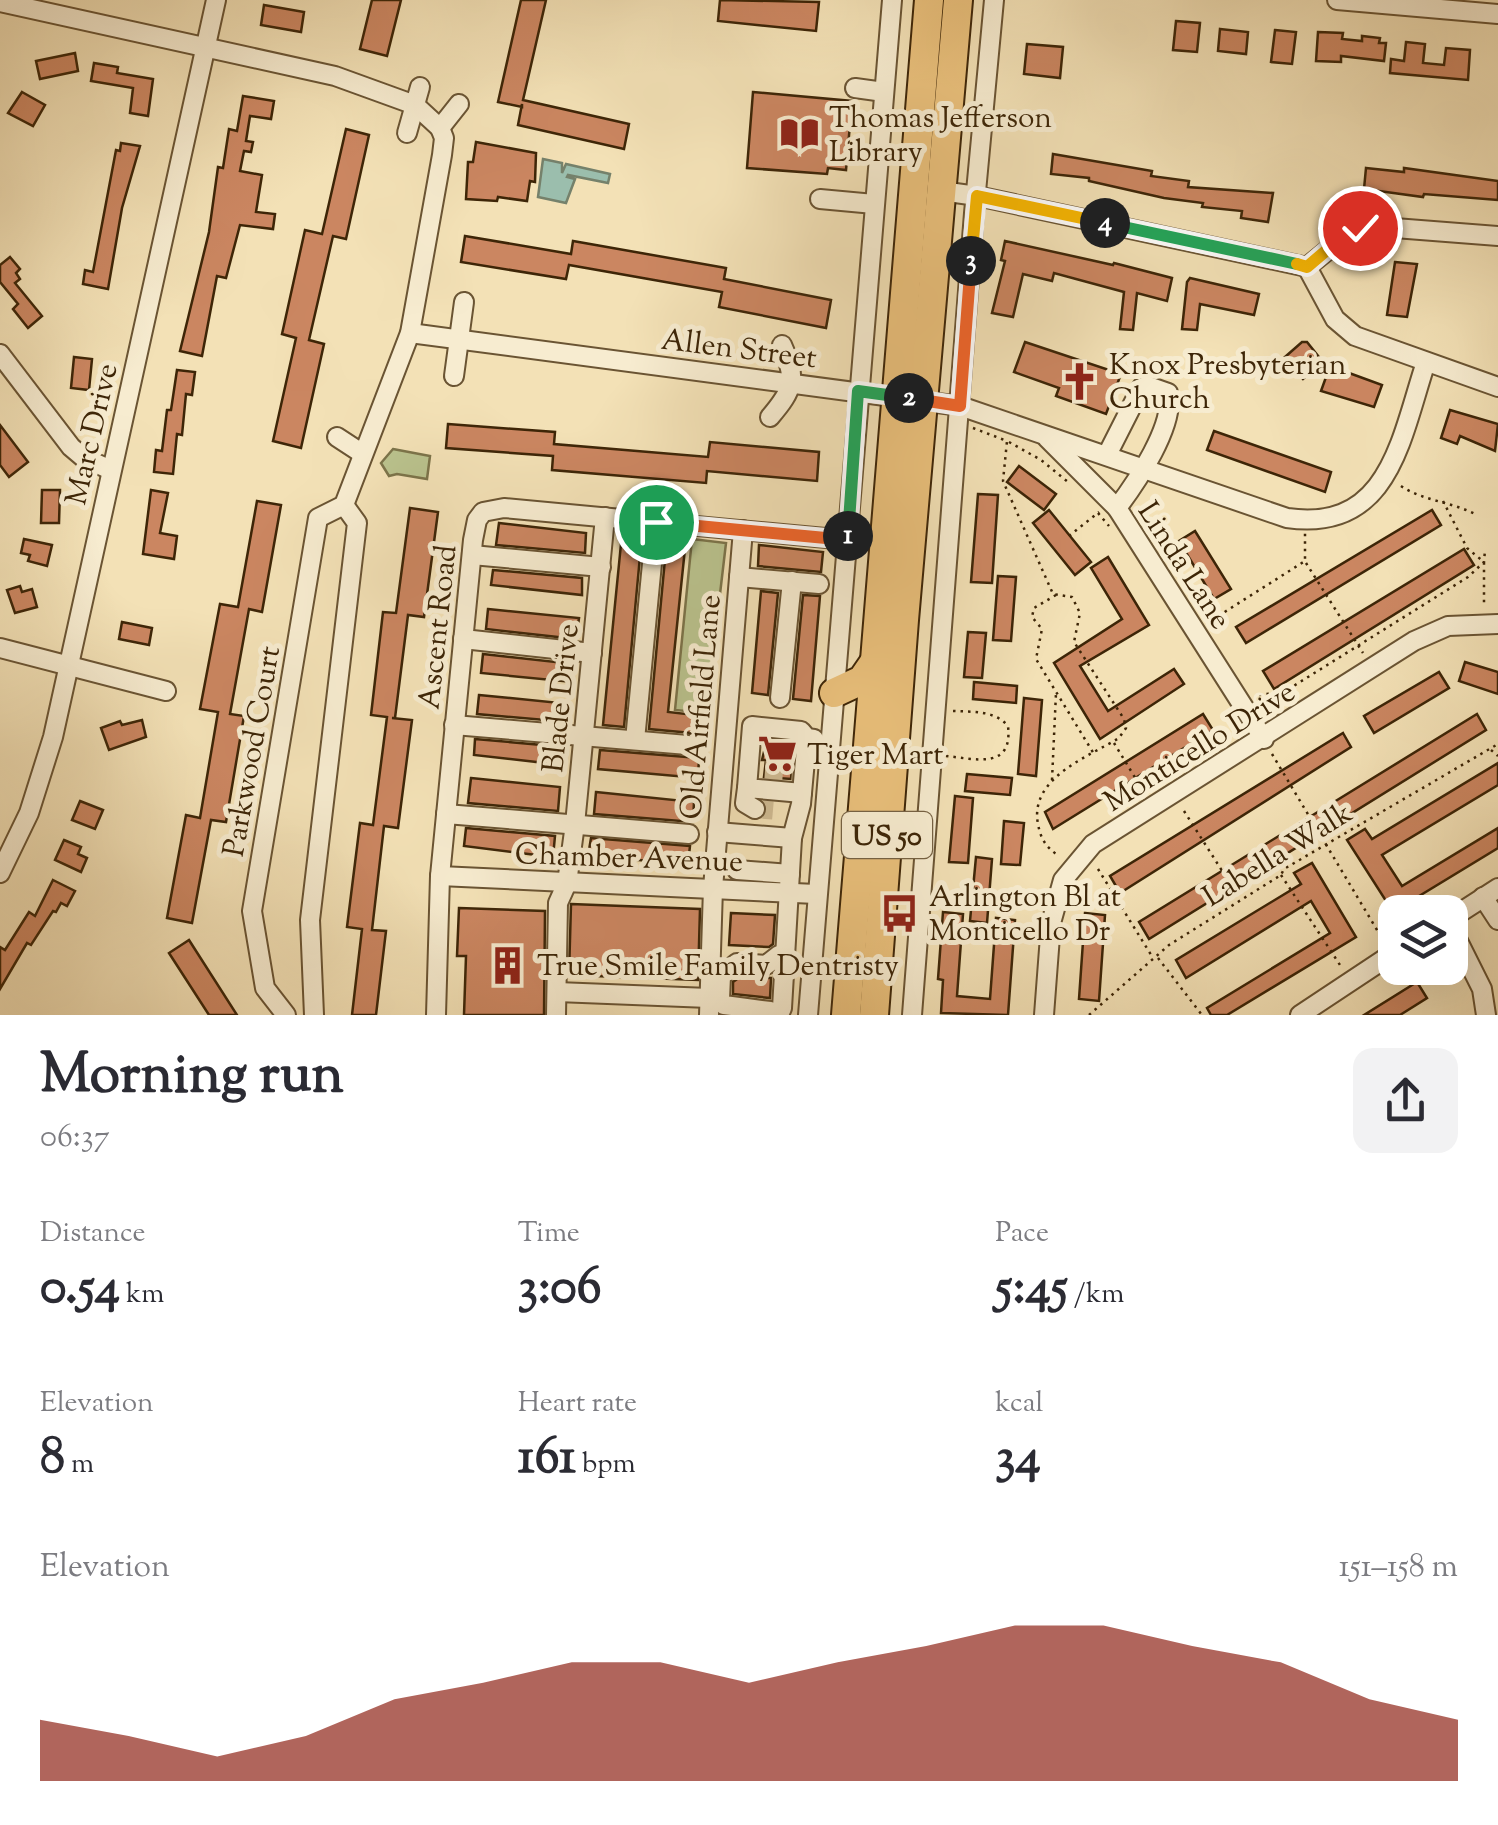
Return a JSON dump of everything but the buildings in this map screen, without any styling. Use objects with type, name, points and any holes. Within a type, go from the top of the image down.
[{"type":"highway","name":"US 50","points":[[874,1015],[929,0]]},
{"type":"highway","name":"US 50","points":[[846,1015],[873,664],[942,191],[958,0]]},
{"type":"highway","points":[[834,693],[862,680],[873,664]]},
{"type":"highway","points":[[834,693],[853,702],[868,722]]},
{"type":"street","name":"Marc Drive","points":[[0,873],[40,782],[216,0]]},
{"type":"street","points":[[808,1015],[892,0]]},
{"type":"street","points":[[912,1015],[994,0]]},
{"type":"street","points":[[1338,0],[1498,14]]},
{"type":"street","points":[[2,6],[417,96],[440,128],[459,104]]},
{"type":"street","points":[[856,88],[884,92]]},
{"type":"street","points":[[408,133],[417,96]]},
{"type":"street","name":"Parkwood Court","points":[[286,1015],[266,988],[252,911],[318,518],[344,505],[410,333],[442,155],[444,138],[440,128]]},
{"type":"street","points":[[942,191],[1307,267]]},
{"type":"street","points":[[820,199],[874,204]]},
{"type":"street","points":[[1307,267],[1349,232],[1369,226],[1498,236]]},
{"type":"street","points":[[1307,267],[1328,307],[1355,336],[1498,387]]},
{"type":"street","points":[[454,376],[464,302]]},
{"type":"street","name":"Allen Street","points":[[410,333],[960,406],[1287,518],[1305,520],[1334,517],[1378,489],[1391,466],[1426,362]]},
{"type":"street","points":[[770,417],[788,396],[792,383],[792,367],[782,344]]},
{"type":"street","points":[[0,354],[71,447],[84,458],[112,470]]},
{"type":"street","points":[[1106,455],[1141,388],[1155,387],[1168,393],[1170,408],[1146,469],[1108,510]]},
{"type":"street","name":"Linda Lane","points":[[1044,434],[1108,510],[1264,739]]},
{"type":"street","points":[[338,438],[363,454]]},
{"type":"street","points":[[314,1015],[310,920],[358,523],[344,505]]},
{"type":"street","name":"Ascent Road","points":[[436,1015],[440,876],[454,725],[472,555],[477,520],[483,512],[494,508],[847,540]]},
{"type":"street","name":"Blade Drive","points":[[556,1015],[558,903],[566,883],[574,824],[604,518]]},
{"type":"street","points":[[635,740],[656,522]]},
{"type":"street","name":"Old Airfield Lane","points":[[709,1006],[713,888],[743,530]]},
{"type":"street","points":[[472,555],[601,567]]},
{"type":"street","points":[[739,576],[819,584]]},
{"type":"street","points":[[780,698],[792,581]]},
{"type":"street","name":"Monticello Drive","points":[[1044,1015],[1051,923],[1063,880],[1093,844],[1414,642],[1448,626],[1491,624]]},
{"type":"street","points":[[463,639],[592,652]]},
{"type":"street","points":[[0,648],[166,691]]},
{"type":"street","points":[[454,725],[699,746]]},
{"type":"street","points":[[755,809],[746,803],[759,740],[752,726],[801,731],[801,803],[792,838],[778,1015],[724,1006],[720,998],[721,976],[736,963],[766,965],[782,955]]},
{"type":"street","points":[[803,742],[830,740]]},
{"type":"street","points":[[754,776],[801,803]]},
{"type":"street","points":[[778,811],[801,803],[824,805]]},
{"type":"street","points":[[446,814],[689,834]]},
{"type":"street","points":[[718,832],[792,838]]},
{"type":"street","points":[[737,870],[790,883]]},
{"type":"street","name":"Chamber Avenue","points":[[440,876],[713,888],[790,883],[816,894]]},
{"type":"street","points":[[1468,909],[1491,892],[1498,920]]},
{"type":"street","points":[[711,950],[812,956]]},
{"type":"street","points":[[1468,960],[1482,989],[1486,1015]]},
{"type":"street","points":[[1300,1015],[1378,964]]},
{"type":"street","points":[[556,992],[709,1006]]},
{"type":"path","points":[[973,428],[1040,460],[1067,481]]},
{"type":"path","points":[[1007,442],[1003,481],[1053,594],[1072,597],[1080,613],[1074,642],[1126,728],[1114,741],[1052,780],[1040,797],[1036,814],[1046,846],[1059,856]]},
{"type":"path","points":[[1401,486],[1412,494],[1442,500],[1477,515]]},
{"type":"path","points":[[1442,500],[1468,548],[1484,562]]},
{"type":"path","points":[[1089,502],[1108,510],[1116,534]]},
{"type":"path","points":[[1070,536],[1108,510]]},
{"type":"path","points":[[1305,520],[1305,561],[1372,668]]},
{"type":"path","points":[[1485,550],[1491,624]]},
{"type":"path","points":[[1212,620],[1305,561]]},
{"type":"path","points":[[1259,695],[1284,692],[1468,577],[1484,562]]},
{"type":"path","points":[[1057,594],[1034,608],[1032,617],[1042,629],[1036,658],[1094,754]]},
{"type":"path","points":[[1052,780],[1056,692]]},
{"type":"path","points":[[943,756],[995,758],[1006,748],[1010,737],[1008,726],[994,715],[947,710]]},
{"type":"path","points":[[1264,739],[1378,927]]},
{"type":"path","points":[[1114,741],[1142,789]]},
{"type":"path","name":"Labella Walk","points":[[1089,1015],[1169,945],[1281,876],[1284,868],[1498,744]]},
{"type":"path","points":[[1490,749],[1498,756]]},
{"type":"path","points":[[1184,810],[1241,900]]},
{"type":"path","points":[[1098,870],[1155,958],[1202,1015]]},
{"type":"path","points":[[1281,876],[1340,965]]},
{"type":"green space","points":[[393,449],[430,456],[427,479],[389,476],[381,463]]},
{"type":"green space","points":[[692,539],[726,543],[706,713],[675,710]]},
{"type":"shaded area","points":[[543,159],[562,163],[562,173],[566,164],[610,174],[608,183],[568,175],[575,179],[566,203],[538,197]]},
{"type":"tunnel","points":[[767,741],[796,743]]},
{"type":"tunnel","points":[[765,770],[793,772]]},
{"type":"tunnel","points":[[755,809],[778,811]]},
{"type":"place","name":"Thomas Jefferson Library","points":[[799,134]]},
{"type":"place","name":"Knox Presbyterian Church","points":[[1079,381]]},
{"type":"place","name":"Tiger Mart","points":[[777,754]]},
{"type":"place","name":"Arlington Bl at Monticello Dr","points":[[899,913]]},
{"type":"place","name":"True Smile Family Dentristy","points":[[507,965]]},
{"type":"route","points":[[656,522],[847,540],[858,391],[960,406],[977,196],[1307,267],[1349,232],[1360,228]]}]
